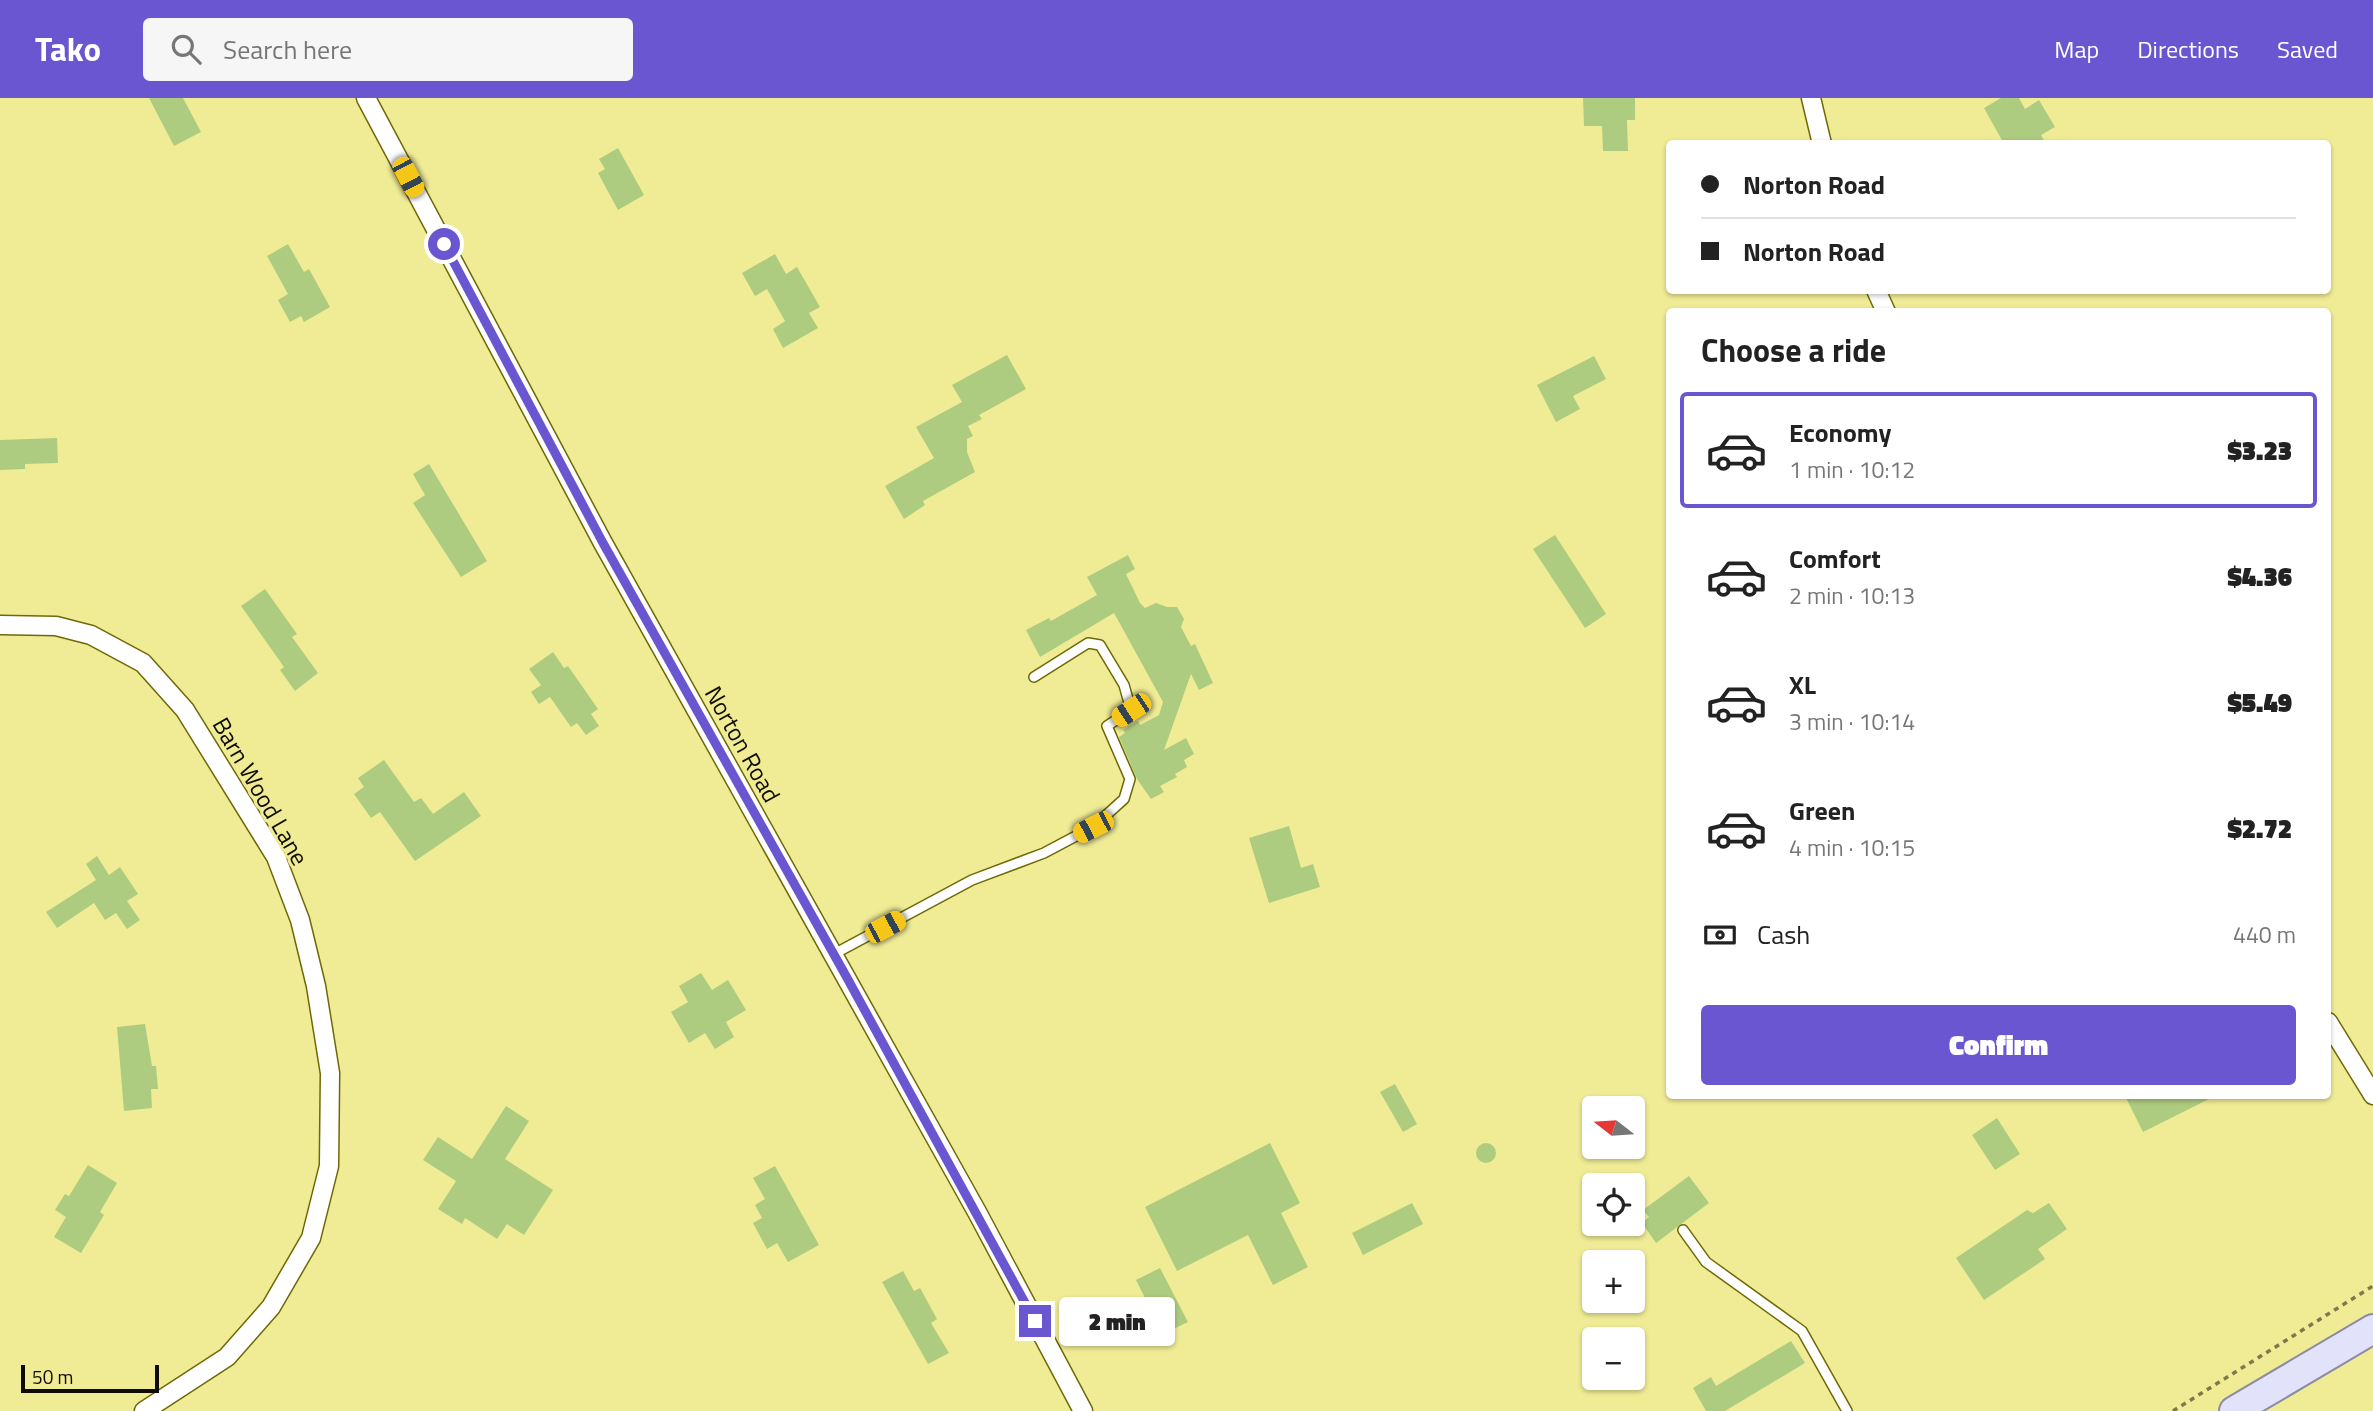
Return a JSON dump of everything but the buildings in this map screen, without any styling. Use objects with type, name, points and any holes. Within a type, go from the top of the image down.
[{"type":"main road","points":[[2234,1411],[2373,1329]]},
{"type":"street","name":"Norton Road","points":[[366,98],[603,543],[834,954],[1083,1411]]},
{"type":"street","points":[[1811,98],[1821,140]]},
{"type":"street","name":"Barn Wood Lane","points":[[0,625],[56,626],[91,635],[143,663],[185,710],[276,857],[300,920],[316,986],[330,1073],[329,1166],[312,1238],[271,1307],[227,1357],[144,1411]]},
{"type":"street","points":[[2331,1027],[2373,1095]]},
{"type":"lane","points":[[834,954],[972,880],[1044,853],[1093,827],[1124,799],[1130,779],[1107,726],[1131,710],[1124,685],[1100,645],[1088,643],[1034,677]]},
{"type":"lane","points":[[1684,1230],[1706,1262],[1802,1331],[1847,1411]]},
{"type":"path","points":[[2173,1411],[2373,1286]]},
{"type":"route","points":[[444,244],[603,543],[846,976],[1035,1321]]}]
